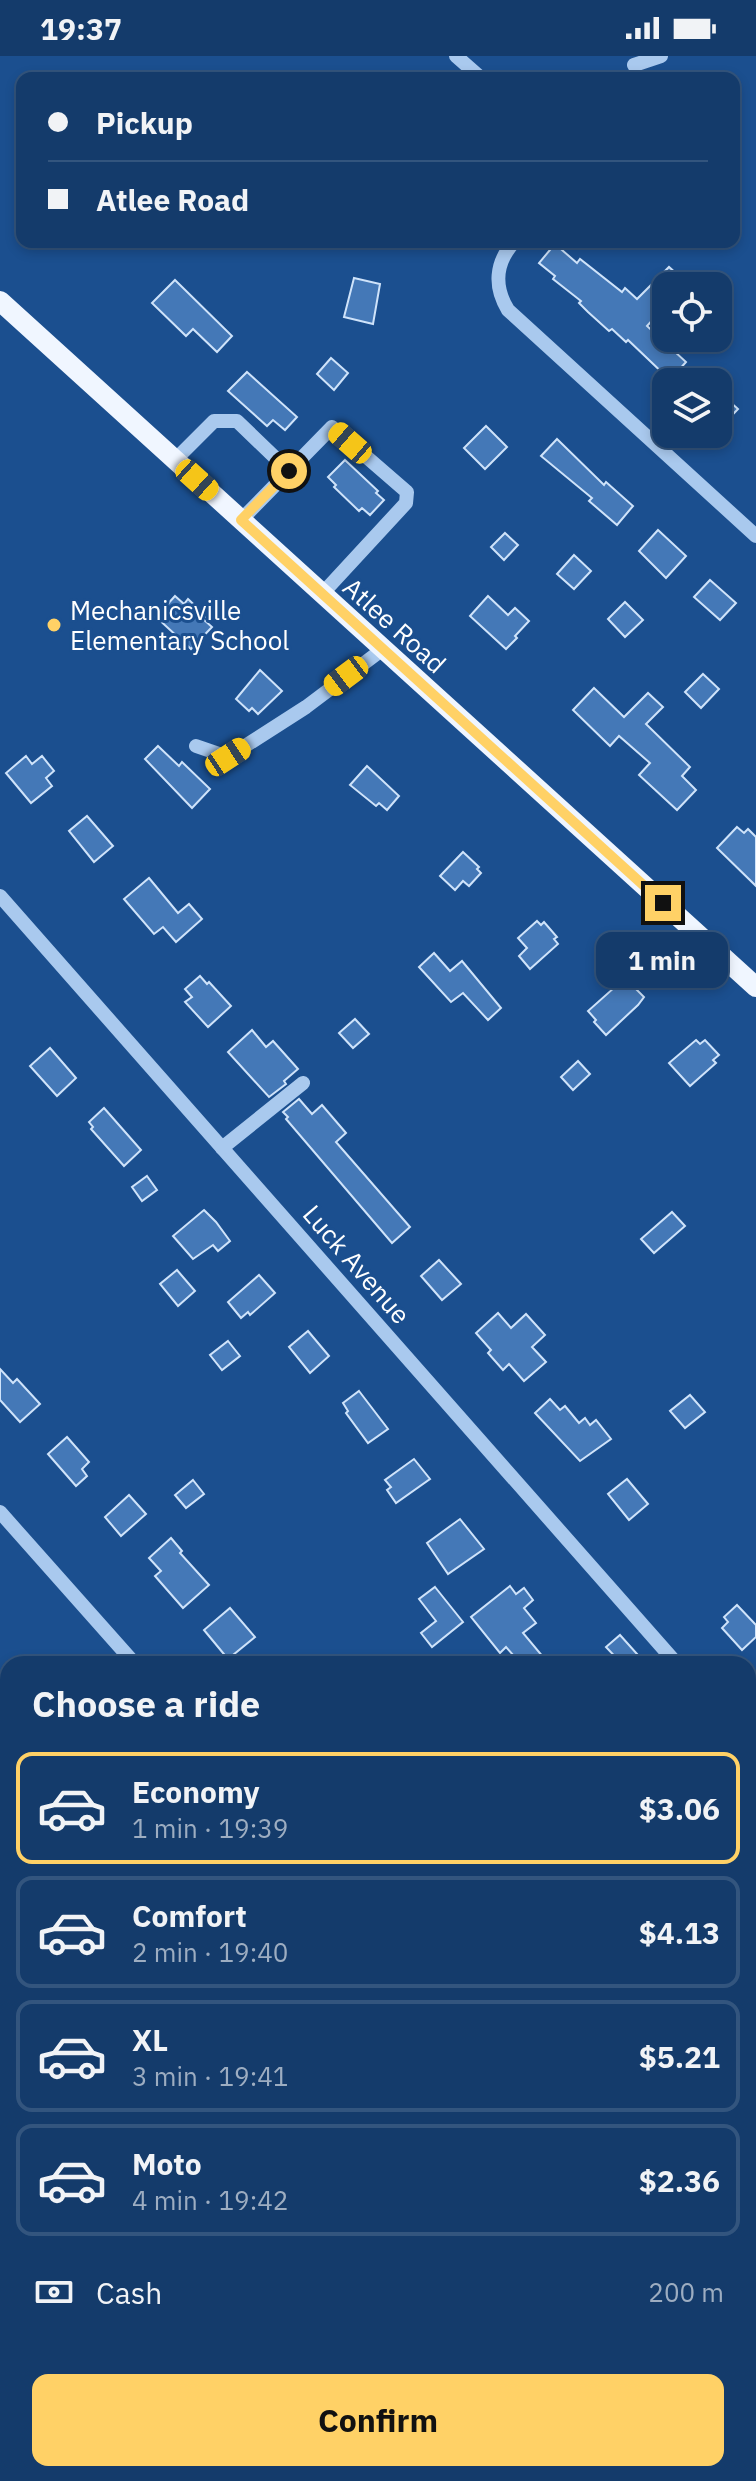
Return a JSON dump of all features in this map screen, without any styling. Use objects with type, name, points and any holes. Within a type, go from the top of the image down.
[{"type":"main road","name":"Atlee Road","points":[[0,301],[756,987]]},
{"type":"street","points":[[456,56],[474,72]]},
{"type":"street","points":[[634,66],[661,56]]},
{"type":"street","points":[[510,248],[500,266],[497,282],[500,298],[508,310],[756,536]]},
{"type":"street","points":[[175,460],[214,421],[237,421],[289,471]]},
{"type":"street","points":[[241,520],[332,427],[407,492],[406,503],[322,594]]},
{"type":"street","points":[[196,746],[228,757],[306,707],[383,649]]},
{"type":"street","name":"Luck Avenue","points":[[0,896],[670,1656]]},
{"type":"street","points":[[222,1148],[303,1083]]},
{"type":"street","points":[[0,1512],[128,1656]]},
{"type":"building","points":[[552,248],[560,248],[577,263],[580,259],[622,292],[625,288],[637,299],[652,284],[652,320],[647,326],[652,331],[652,352],[675,352],[686,362],[681,368],[657,368],[628,340],[626,342],[612,329],[609,331],[579,303],[581,301],[553,279],[555,276],[539,263]]},
{"type":"building","points":[[354,278],[380,284],[373,324],[344,317]]},
{"type":"building","points":[[175,280],[232,336],[217,352],[193,329],[186,336],[152,303]]},
{"type":"building","points":[[331,358],[348,373],[334,390],[317,374]]},
{"type":"building","points":[[247,372],[297,417],[285,430],[273,420],[267,426],[228,391]]},
{"type":"building","points":[[486,426],[507,447],[485,469],[464,448]]},
{"type":"building","points":[[557,439],[604,485],[606,482],[633,506],[617,525],[589,501],[592,498],[541,456]]},
{"type":"building","points":[[345,460],[384,500],[370,515],[362,508],[359,511],[328,477]]},
{"type":"building","points":[[658,530],[686,556],[666,578],[639,551]]},
{"type":"building","points":[[505,533],[518,545],[504,560],[491,547]]},
{"type":"building","points":[[574,555],[591,571],[574,589],[557,574]]},
{"type":"building","points":[[710,580],[736,603],[720,620],[694,597]]},
{"type":"building","points":[[175,596],[184,604],[188,599],[206,616],[203,619],[212,627],[191,649],[156,617]]},
{"type":"building","points":[[488,596],[508,615],[515,608],[529,621],[506,649],[470,616]]},
{"type":"building","points":[[625,602],[643,620],[625,637],[608,619]]},
{"type":"building","points":[[260,670],[282,691],[258,714],[252,708],[249,711],[236,699]]},
{"type":"building","points":[[703,674],[719,689],[701,708],[685,692]]},
{"type":"building","points":[[594,688],[624,717],[648,693],[663,707],[646,724],[690,767],[682,776],[696,790],[677,810],[639,775],[650,763],[619,736],[610,746],[573,710]]},
{"type":"building","points":[[158,746],[179,766],[182,762],[210,789],[192,808],[145,759]]},
{"type":"building","points":[[26,756],[32,764],[42,756],[54,771],[46,778],[52,786],[31,803],[6,773]]},
{"type":"building","points":[[367,766],[399,796],[387,810],[379,803],[376,806],[350,785]]},
{"type":"building","points":[[87,816],[113,846],[94,862],[69,831]]},
{"type":"building","points":[[737,827],[744,833],[748,829],[756,837],[756,886],[717,848]]},
{"type":"building","points":[[463,852],[481,873],[469,886],[463,881],[455,890],[440,876]]},
{"type":"building","points":[[149,878],[178,913],[189,904],[202,919],[176,942],[163,927],[154,934],[124,899]]},
{"type":"building","points":[[537,921],[541,925],[544,922],[557,937],[554,939],[558,944],[530,969],[519,956],[527,948],[518,938]]},
{"type":"building","points":[[434,953],[450,971],[462,961],[501,1008],[488,1020],[463,993],[451,1002],[419,967]]},
{"type":"building","points":[[200,976],[231,1006],[208,1027],[185,1002],[192,997],[185,989]]},
{"type":"building","points":[[625,978],[644,997],[606,1035],[588,1011]]},
{"type":"building","points":[[355,1019],[369,1034],[353,1048],[339,1033]]},
{"type":"building","points":[[252,1030],[266,1047],[273,1041],[298,1069],[284,1081],[286,1084],[269,1097],[228,1052]]},
{"type":"building","points":[[696,1040],[700,1044],[705,1040],[719,1055],[713,1060],[716,1063],[690,1086],[669,1063]]},
{"type":"building","points":[[50,1048],[76,1078],[57,1096],[30,1066]]},
{"type":"building","points":[[578,1061],[590,1074],[573,1090],[561,1077]]},
{"type":"building","points":[[299,1099],[312,1114],[322,1105],[346,1133],[336,1142],[410,1227],[392,1243],[286,1119],[288,1117],[283,1112]]},
{"type":"building","points":[[104,1108],[141,1150],[124,1166],[91,1129],[93,1127],[89,1122]]},
{"type":"building","points":[[147,1176],[157,1190],[142,1201],[132,1187]]},
{"type":"building","points":[[204,1210],[230,1241],[218,1251],[213,1245],[193,1259],[173,1236]]},
{"type":"building","points":[[672,1212],[685,1226],[654,1253],[641,1239]]},
{"type":"building","points":[[439,1260],[461,1284],[442,1300],[421,1276]]},
{"type":"building","points":[[177,1270],[195,1291],[178,1306],[160,1284]]},
{"type":"building","points":[[259,1275],[275,1293],[250,1315],[248,1312],[241,1318],[228,1302]]},
{"type":"building","points":[[498,1313],[511,1328],[526,1314],[545,1335],[532,1347],[546,1362],[524,1381],[509,1364],[503,1370],[476,1333]]},
{"type":"building","points":[[308,1331],[329,1356],[310,1373],[289,1347]]},
{"type":"building","points":[[228,1341],[240,1356],[222,1370],[210,1355]]},
{"type":"building","points":[[0,1369],[13,1383],[17,1379],[40,1404],[20,1422],[0,1400]]},
{"type":"building","points":[[359,1391],[388,1429],[368,1443],[346,1413],[348,1411],[343,1403]]},
{"type":"building","points":[[690,1395],[705,1412],[685,1428],[670,1411]]},
{"type":"building","points":[[550,1399],[560,1410],[565,1406],[579,1423],[585,1418],[590,1425],[596,1420],[611,1439],[580,1461],[535,1413]]},
{"type":"building","points":[[67,1437],[89,1462],[82,1469],[87,1476],[76,1486],[48,1454]]},
{"type":"building","points":[[414,1459],[430,1479],[396,1503],[387,1490],[391,1487],[385,1480]]},
{"type":"building","points":[[627,1479],[648,1504],[629,1520],[608,1494]]},
{"type":"building","points":[[193,1480],[204,1494],[186,1508],[175,1495]]},
{"type":"building","points":[[129,1495],[146,1514],[121,1536],[105,1517]]},
{"type":"building","points":[[460,1519],[484,1549],[448,1574],[427,1543]]},
{"type":"building","points":[[171,1538],[182,1551],[180,1553],[209,1585],[183,1608],[155,1576],[161,1571],[149,1558]]},
{"type":"building","points":[[510,1586],[516,1594],[524,1588],[533,1600],[524,1608],[536,1623],[523,1633],[542,1656],[514,1656],[506,1647],[500,1653],[471,1617]]},
{"type":"building","points":[[435,1587],[463,1622],[432,1647],[421,1633],[436,1621],[419,1599]]},
{"type":"building","points":[[737,1605],[756,1625],[756,1637],[742,1650],[722,1628],[728,1622],[724,1617]]},
{"type":"building","points":[[230,1608],[255,1637],[232,1656],[226,1656],[204,1630]]},
{"type":"building","points":[[620,1635],[639,1656],[614,1656],[606,1647]]},
{"type":"place","name":"Mechanicsville Elementary School","points":[[54,625]]},
{"type":"route","points":[[289,471],[241,520],[663,903]]}]
